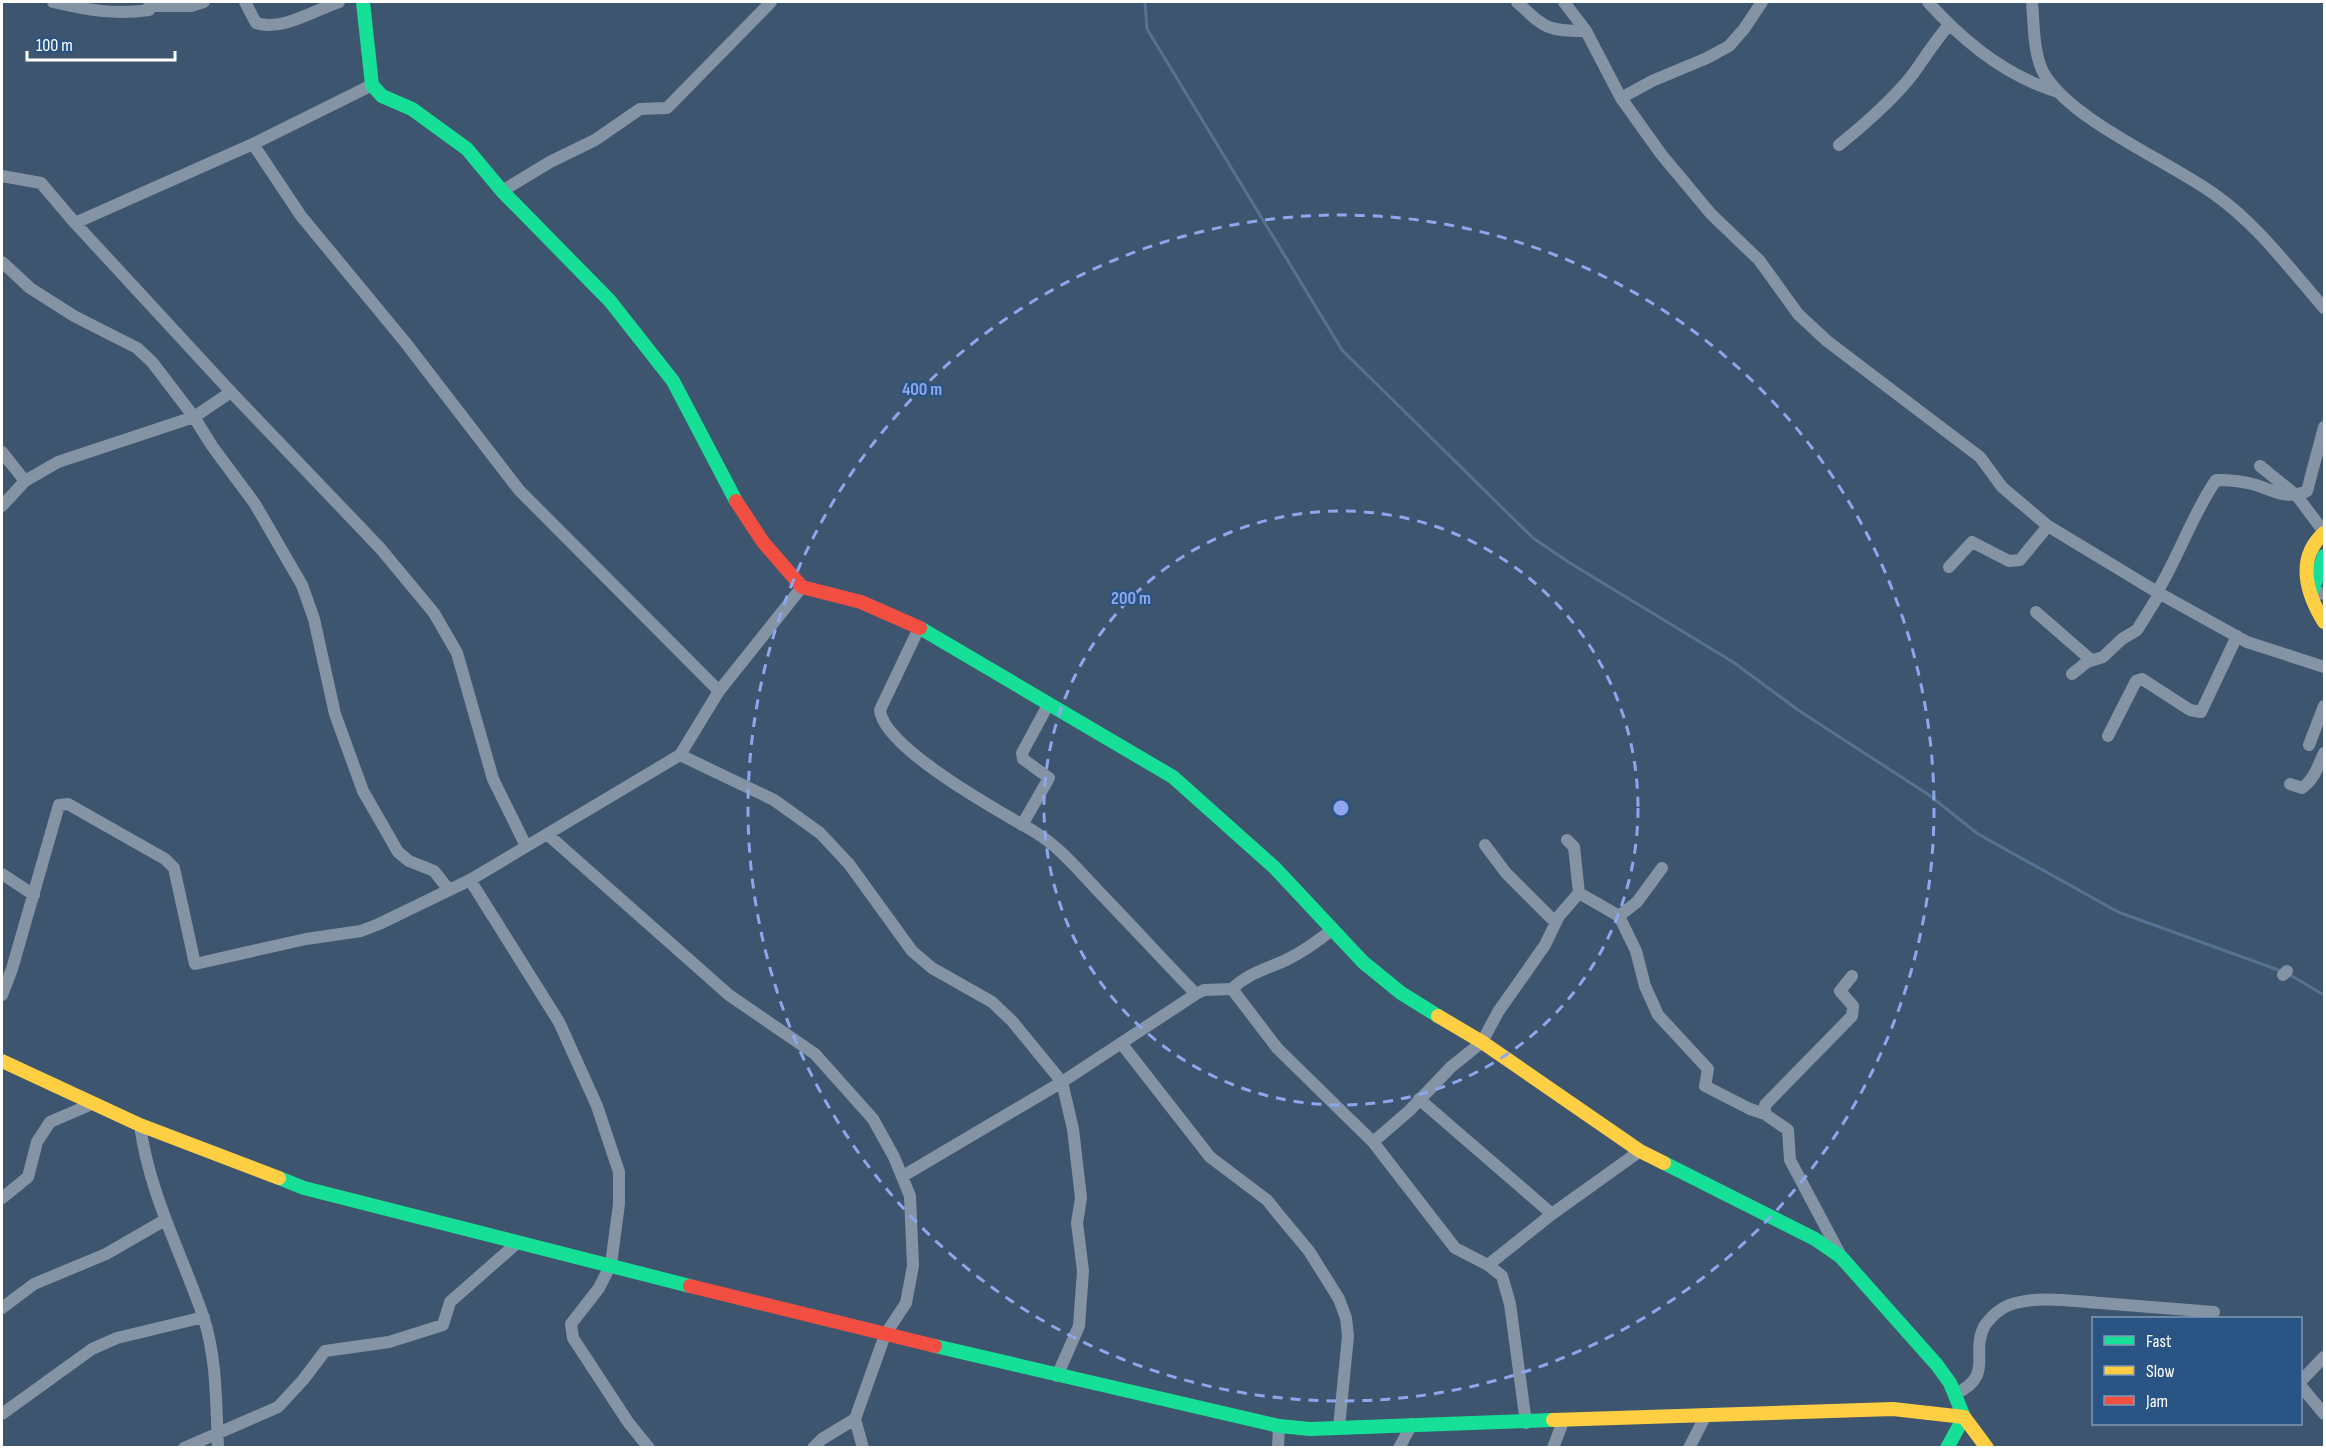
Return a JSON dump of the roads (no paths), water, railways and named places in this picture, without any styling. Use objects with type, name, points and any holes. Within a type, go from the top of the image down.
[{"type":"street","points":[[53,2],[104,13],[125,13],[149,10],[149,6],[191,6],[204,2]]},
{"type":"street","points":[[245,2],[256,23],[264,26],[278,25],[339,2]]},
{"type":"street","points":[[363,2],[372,85],[382,96],[412,109],[467,149],[502,190],[610,301],[673,381],[738,504],[763,542],[802,587],[861,602],[919,628],[1173,777],[1275,868],[1364,962],[1401,993],[1482,1042],[1640,1151],[1815,1239],[1841,1257],[1937,1365],[1955,1395],[1964,1417],[1987,1448]]},
{"type":"street","points":[[502,190],[550,162],[595,140],[640,109],[667,108],[771,2]]},
{"type":"street","points":[[1517,2],[1543,25],[1553,30],[1586,31]]},
{"type":"street","points":[[1564,2],[1586,31],[1621,98],[1661,154],[1711,214],[1759,260],[1798,314],[1863,371],[1980,457],[2002,487],[2049,526],[2159,593],[2237,636],[2325,667]]},
{"type":"street","points":[[1621,98],[1652,81],[1707,58],[1729,46],[1744,29],[1762,2]]},
{"type":"street","points":[[1928,2],[1949,25],[1989,57],[2028,82],[2061,92]]},
{"type":"street","points":[[2032,2],[2039,60],[2045,77],[2080,112],[2216,195],[2260,234],[2325,308]]},
{"type":"street","points":[[1839,145],[1871,119],[1912,75],[1931,45],[1949,25]]},
{"type":"street","points":[[75,223],[253,144],[372,85]]},
{"type":"street","points":[[253,144],[308,224],[405,342],[519,490],[719,692]]},
{"type":"street","points":[[2,176],[41,183],[231,392],[380,548],[434,613],[458,653],[493,779],[526,846]]},
{"type":"street","points":[[2,262],[39,294],[74,316],[137,348],[152,362],[194,417],[212,446],[255,504],[302,585],[314,619],[335,714],[363,791],[398,852],[409,861],[434,872],[449,890]]},
{"type":"street","points":[[2,506],[25,481],[58,462],[194,417],[231,392]]},
{"type":"street","points":[[2072,674],[2091,660],[2103,657],[2122,639],[2137,630],[2159,593],[2216,480],[2255,484],[2276,495],[2297,496],[2307,491],[2325,427]]},
{"type":"street","points":[[2,452],[25,481]]},
{"type":"street","points":[[2260,466],[2297,496],[2325,532],[2317,538],[2307,560],[2307,586],[2318,594]]},
{"type":"street","points":[[1949,567],[1972,542],[2009,561],[2020,560],[2049,526]]},
{"type":"street","points":[[2325,556],[2315,608],[2325,622]]},
{"type":"street","points":[[2,995],[34,894],[56,809],[63,803],[165,859],[174,868],[179,880],[193,962],[198,965],[306,939],[361,931],[470,880],[680,755],[719,692],[802,587]]},
{"type":"street","points":[[2036,612],[2091,660]]},
{"type":"street","points":[[919,628],[880,710],[883,721],[901,741],[932,768],[996,812],[1055,846],[1196,994]]},
{"type":"street","points":[[2108,736],[2136,681],[2142,679],[2190,710],[2201,712],[2237,636]]},
{"type":"street","points":[[1022,825],[1049,778],[1023,759],[1022,753],[1048,705]]},
{"type":"street","points":[[2309,745],[2322,719],[2325,706]]},
{"type":"street","points":[[2290,784],[2302,788],[2306,785],[2314,777],[2325,753]]},
{"type":"street","points":[[680,755],[774,800],[820,833],[849,864],[912,951],[932,968],[992,1002],[1012,1021],[1062,1082],[1073,1129],[1081,1198],[1077,1223],[1083,1271],[1079,1326],[1057,1376]]},
{"type":"street","points":[[547,834],[729,995],[815,1054],[873,1119],[903,1176],[910,1196],[913,1266],[906,1303],[885,1335],[855,1419],[863,1448]]},
{"type":"street","points":[[1567,840],[1574,847],[1579,893],[1586,900],[1605,906],[1619,916],[1636,951],[1645,986],[1658,1015],[1708,1069],[1705,1086],[1750,1109],[1765,1114],[1788,1130],[1790,1160],[1841,1257]]},
{"type":"street","points":[[1485,845],[1510,878],[1556,922]]},
{"type":"street","points":[[1619,916],[1637,902],[1662,868]]},
{"type":"street","points":[[2,874],[34,894]]},
{"type":"street","points":[[470,880],[559,1022],[597,1106],[619,1172],[619,1204],[611,1264],[599,1288],[571,1324],[573,1338],[628,1422],[649,1448]]},
{"type":"street","points":[[1373,1143],[1482,1042],[1504,1002],[1545,945],[1565,906],[1579,893]]},
{"type":"street","points":[[903,1176],[1062,1082],[1196,994],[1204,990],[1233,989],[1243,978],[1286,960],[1315,944],[1333,929]]},
{"type":"street","points":[[1765,1114],[1765,1105],[1813,1059],[1852,1016],[1853,1006],[1840,991],[1852,976]]},
{"type":"street","points":[[1233,989],[1277,1048],[1373,1143],[1455,1248],[1488,1265],[1502,1276],[1510,1304],[1526,1423]]},
{"type":"street","points":[[1121,1043],[1210,1157],[1267,1200],[1309,1251],[1339,1299],[1346,1318],[1348,1336],[1339,1427]]},
{"type":"street","points":[[2,1060],[140,1125],[304,1188],[885,1335],[1279,1426],[1526,1423],[1564,1419],[1893,1409],[1964,1417]]},
{"type":"street","points":[[1419,1100],[1552,1214]]},
{"type":"street","points":[[2,1198],[28,1177],[38,1142],[50,1122],[94,1103]]},
{"type":"street","points":[[140,1125],[144,1152],[165,1220],[204,1317],[214,1373],[218,1448]]},
{"type":"street","points":[[1488,1265],[1552,1214],[1640,1151]]},
{"type":"street","points":[[2,1308],[34,1284],[106,1254],[165,1220]]},
{"type":"street","points":[[184,1448],[278,1407],[325,1351],[389,1342],[443,1325],[450,1302],[517,1243]]},
{"type":"street","points":[[1955,1395],[1966,1389],[1976,1379],[1981,1366],[1981,1336],[1985,1326],[2000,1310],[2010,1305],[2061,1299],[2214,1312]]},
{"type":"street","points":[[2,1414],[92,1350],[117,1338],[204,1317]]},
{"type":"street","points":[[2302,1383],[2325,1357]]},
{"type":"street","points":[[2302,1385],[2325,1414]]},
{"type":"street","points":[[1689,1448],[1706,1415]]},
{"type":"street","points":[[1947,1448],[1964,1417]]},
{"type":"street","points":[[813,1448],[822,1438],[855,1419]]},
{"type":"street","points":[[1553,1448],[1564,1419]]},
{"type":"street","points":[[1399,1448],[1412,1424]]},
{"type":"street","points":[[1278,1448],[1279,1426]]},
{"type":"waterway","points":[[1145,2],[1147,29],[1342,350],[1533,538],[1733,662],[1798,710],[1929,795],[1978,834],[2118,912],[2281,971]]},
{"type":"waterway","points":[[2290,975],[2324,995]]}]
